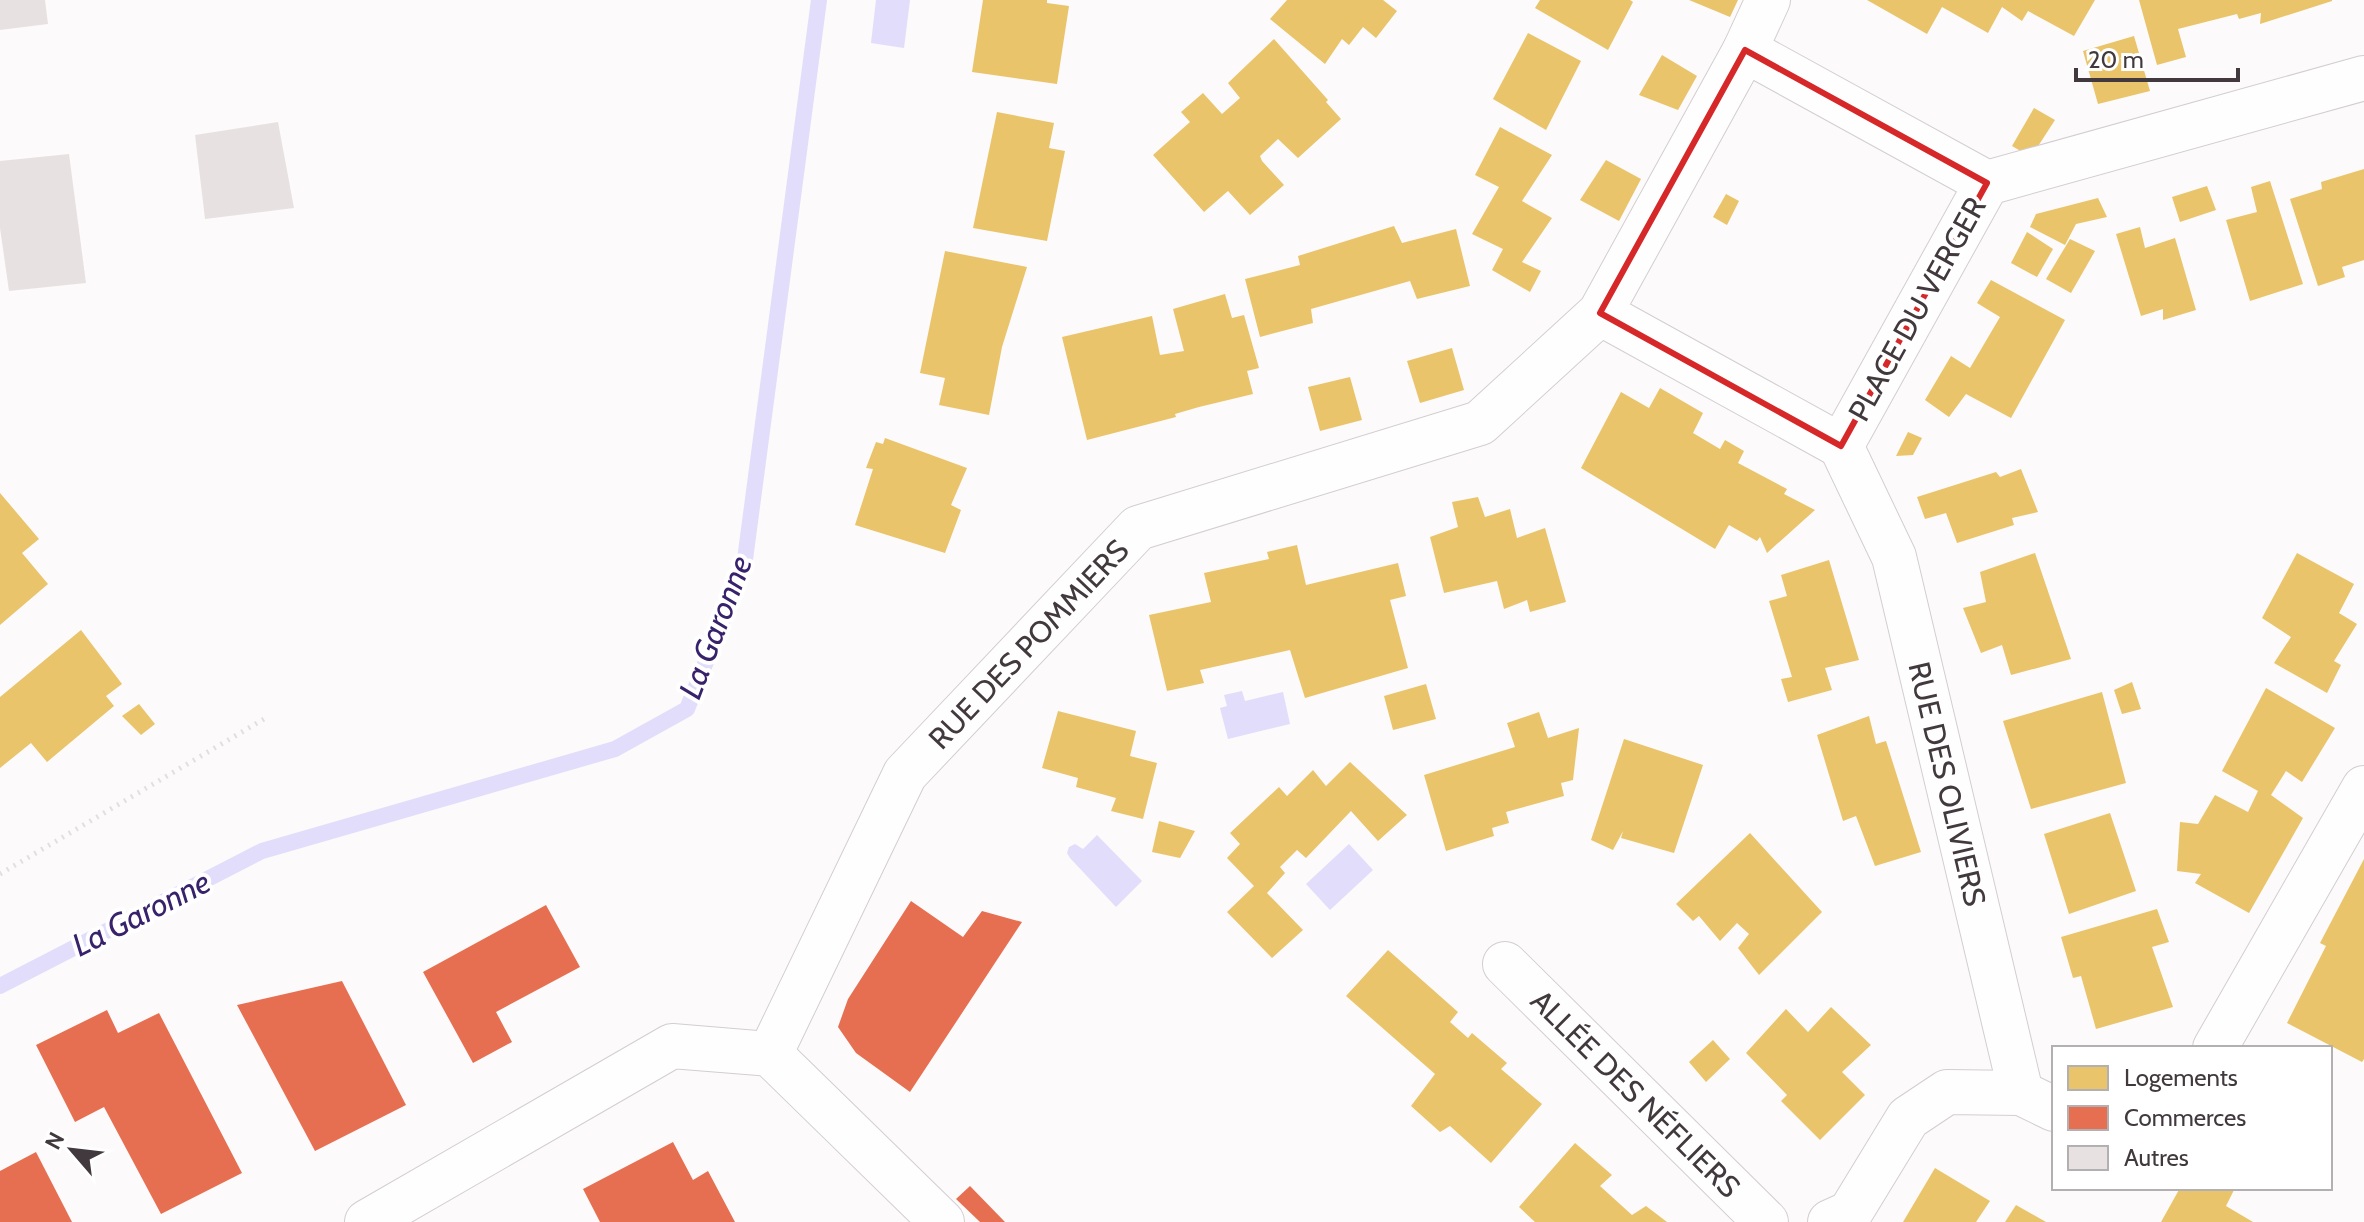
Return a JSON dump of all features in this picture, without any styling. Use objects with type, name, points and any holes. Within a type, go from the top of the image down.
[{"type":"street","points":[[1600,313],[1745,50],[1768,0]]},
{"type":"street","name":"PLACE DU VERGER","points":[[1600,313],[1841,446],[1987,183],[1745,50]]},
{"type":"street","points":[[1987,183],[2364,78]]},
{"type":"street","name":"RUE DES POMMIERS","points":[[770,1054],[905,774],[1138,528],[1480,423],[1600,313]]},
{"type":"street","name":"RUE DES OLIVIERS","points":[[1841,446],[1894,557],[2038,1101]]},
{"type":"street","points":[[2216,1046],[2364,788]]},
{"type":"street","name":"ALLÉE DES NÉFLIERS","points":[[1505,964],[1766,1222]]},
{"type":"street","points":[[367,1222],[672,1046],[770,1054],[942,1222]]},
{"type":"street","points":[[1830,1222],[1850,1213],[1908,1118],[1947,1092],[2038,1101]]},
{"type":"path","points":[[0,874],[264,719]]},
{"type":"highlighted area","points":[[1745,50],[1987,183],[1841,446],[1600,313]]},
{"type":"shaded area","points":[[876,0],[910,0],[904,48],[871,43]]},
{"type":"shaded area","points":[[1242,691],[1245,701],[1283,692],[1290,724],[1228,739],[1220,708],[1227,706],[1224,695]]},
{"type":"shaded area","points":[[1097,835],[1142,881],[1116,907],[1067,853],[1069,847],[1075,844],[1083,849]]},
{"type":"shaded area","points":[[1349,844],[1373,870],[1330,910],[1306,884]]},
{"type":"building: Logements","points":[[983,0],[1047,0],[1047,3],[1069,6],[1057,84],[972,72]]},
{"type":"building: Logements","points":[[1287,0],[1383,0],[1397,11],[1376,38],[1363,27],[1349,45],[1342,39],[1325,64],[1270,19]]},
{"type":"building: Logements","points":[[1540,0],[1633,2],[1608,50],[1535,8]]},
{"type":"building: Logements","points":[[1689,0],[1738,0],[1730,17]]},
{"type":"building: Logements","points":[[1867,0],[2095,0],[2074,36],[2028,11],[2022,21],[2002,7],[1988,33],[1942,7],[1927,34]]},
{"type":"building: Logements","points":[[2139,0],[2332,1],[2260,24],[2261,13],[2239,19],[2237,14],[2178,29],[2186,57],[2157,65]]},
{"type":"building: Logements","points":[[1528,33],[1581,61],[1546,130],[1493,99]]},
{"type":"building: Logements","points":[[2134,36],[2150,91],[2098,104],[2083,51]]},
{"type":"building: Logements","points":[[1274,39],[1341,119],[1298,158],[1278,139],[1260,156],[1284,185],[1250,215],[1228,191],[1204,212],[1153,155],[1190,122],[1181,112],[1203,93],[1222,114],[1240,98],[1228,83]]},
{"type":"building: Logements","points":[[1662,55],[1697,76],[1678,110],[1639,95]]},
{"type":"building: Logements","points":[[2034,108],[2055,120],[2031,157],[2012,146]]},
{"type":"building: Logements","points":[[997,112],[1054,123],[1049,148],[1065,151],[1047,241],[973,228]]},
{"type":"building: Logements","points":[[1500,127],[1552,155],[1522,201],[1552,218],[1522,262],[1541,271],[1530,292],[1492,270],[1503,249],[1472,234],[1499,187],[1475,175]]},
{"type":"building: Logements","points":[[1606,160],[1641,179],[1619,221],[1580,200]]},
{"type":"building: Logements","points":[[2364,169],[2364,260],[2342,267],[2345,277],[2318,286],[2290,199],[2322,189],[2321,182]]},
{"type":"building: Logements","points":[[2270,181],[2303,284],[2250,301],[2226,220],[2257,212],[2251,187]]},
{"type":"building: Logements","points":[[2207,186],[2216,210],[2180,222],[2172,197]]},
{"type":"building: Logements","points":[[1726,194],[1739,201],[1727,225],[1713,217]]},
{"type":"building: Logements","points":[[2098,198],[2107,217],[2076,224],[2065,245],[2030,227],[2036,214]]},
{"type":"building: Logements","points":[[1394,226],[1402,243],[1456,229],[1470,286],[1417,299],[1410,281],[1311,309],[1313,323],[1260,337],[1245,279],[1300,265],[1298,256]]},
{"type":"building: Logements","points":[[2140,227],[2145,248],[2175,238],[2196,310],[2163,320],[2163,309],[2141,316],[2116,234]]},
{"type":"building: Logements","points":[[2027,232],[2053,249],[2037,277],[2011,263]]},
{"type":"building: Logements","points":[[2070,239],[2095,251],[2071,293],[2046,279]]},
{"type":"building: Logements","points":[[945,251],[1027,267],[1002,347],[989,415],[939,405],[945,378],[920,373]]},
{"type":"building: Logements","points":[[1991,280],[2065,320],[2011,418],[1966,394],[1949,417],[1925,400],[1951,356],[1970,368],[2000,317],[1977,303]]},
{"type":"building: Logements","points":[[1225,294],[1232,318],[1244,315],[1259,368],[1247,371],[1253,394],[1087,440],[1062,337],[1152,316],[1160,355],[1184,351],[1173,309]]},
{"type":"building: Logements","points":[[1452,348],[1464,390],[1420,403],[1407,361]]},
{"type":"building: Logements","points":[[1350,377],[1362,420],[1320,431],[1308,387]]},
{"type":"building: Logements","points":[[1660,388],[1703,413],[1693,433],[1720,449],[1725,440],[1744,451],[1738,463],[1787,489],[1784,494],[1815,510],[1767,553],[1760,537],[1757,541],[1729,525],[1715,549],[1581,468],[1621,392],[1649,408]]},
{"type":"building: Logements","points":[[1908,432],[1922,438],[1913,455],[1896,456]]},
{"type":"building: Logements","points":[[885,438],[967,468],[951,505],[961,510],[945,553],[855,525],[873,469],[866,468],[876,442],[883,444]]},
{"type":"building: Logements","points":[[2021,469],[2038,512],[2012,518],[2014,525],[1957,543],[1946,513],[1925,519],[1917,497],[1996,472],[2000,477]]},
{"type":"building: Logements","points":[[0,493],[39,539],[22,553],[48,584],[0,625]]},
{"type":"building: Logements","points":[[1478,497],[1485,517],[1510,509],[1517,538],[1545,528],[1566,602],[1530,612],[1527,600],[1504,609],[1497,581],[1444,593],[1430,537],[1458,527],[1452,502]]},
{"type":"building: Logements","points":[[1297,545],[1306,585],[1398,563],[1406,596],[1390,600],[1408,668],[1305,698],[1290,650],[1200,670],[1204,683],[1167,691],[1149,615],[1211,602],[1204,573],[1269,559],[1267,552]]},
{"type":"building: Logements","points":[[2035,553],[2071,659],[2011,675],[2002,645],[1981,653],[1963,608],[1986,602],[1980,572]]},
{"type":"building: Logements","points":[[2297,553],[2354,584],[2339,613],[2357,624],[2334,661],[2341,665],[2327,693],[2274,663],[2291,637],[2262,618]]},
{"type":"building: Logements","points":[[1829,560],[1859,660],[1825,668],[1832,690],[1788,702],[1781,679],[1792,677],[1769,601],[1787,596],[1781,575]]},
{"type":"building: Logements","points":[[81,630],[122,684],[106,696],[114,706],[47,762],[31,743],[0,768],[0,697]]},
{"type":"building: Logements","points":[[2132,682],[2141,709],[2122,714],[2114,690]]},
{"type":"building: Logements","points":[[1426,684],[1436,719],[1393,730],[1384,696]]},
{"type":"building: Logements","points":[[2266,688],[2335,728],[2302,782],[2286,771],[2271,795],[2303,818],[2249,913],[2195,883],[2201,874],[2177,871],[2180,822],[2198,824],[2215,795],[2248,812],[2258,791],[2222,771]]},
{"type":"building: Logements","points":[[2102,692],[2126,783],[2031,809],[2003,721]]},
{"type":"building: Logements","points":[[139,704],[155,724],[141,735],[122,716]]},
{"type":"building: Logements","points":[[1058,711],[1136,731],[1130,756],[1157,763],[1143,819],[1111,811],[1116,798],[1076,787],[1078,778],[1042,768]]},
{"type":"building: Logements","points":[[1539,712],[1548,738],[1579,728],[1573,780],[1561,783],[1564,796],[1506,812],[1509,823],[1492,828],[1494,836],[1446,851],[1424,775],[1515,747],[1507,723]]},
{"type":"building: Logements","points":[[1869,716],[1876,744],[1886,741],[1921,852],[1875,866],[1856,816],[1843,821],[1817,735]]},
{"type":"building: Logements","points":[[1624,739],[1703,765],[1674,853],[1621,838],[1623,831],[1613,850],[1591,840]]},
{"type":"building: Logements","points":[[1350,762],[1407,815],[1378,841],[1351,811],[1306,858],[1297,850],[1280,867],[1285,873],[1267,893],[1303,930],[1272,958],[1227,912],[1254,886],[1227,858],[1240,844],[1230,833],[1279,787],[1287,796],[1313,770],[1326,786]]},
{"type":"building: Logements","points":[[2110,813],[2136,891],[2069,914],[2044,834]]},
{"type":"building: Logements","points":[[1159,821],[1195,831],[1180,858],[1152,852]]},
{"type":"building: Logements","points":[[1750,833],[1822,912],[1759,975],[1738,948],[1749,934],[1737,923],[1720,941],[1699,916],[1693,921],[1676,904]]},
{"type":"building: Logements","points":[[2364,859],[2362,1062],[2287,1023],[2326,946],[2320,943]]},
{"type":"building: Logements","points":[[2157,909],[2169,942],[2152,947],[2173,1007],[2096,1029],[2081,976],[2073,978],[2061,937]]},
{"type":"building: Logements","points":[[1388,950],[1458,1012],[1450,1022],[1468,1038],[1472,1033],[1507,1063],[1501,1069],[1542,1104],[1491,1163],[1450,1126],[1440,1132],[1411,1106],[1435,1074],[1346,996]]},
{"type":"building: Logements","points":[[1831,1007],[1871,1045],[1842,1072],[1865,1095],[1820,1140],[1781,1101],[1787,1095],[1746,1053],[1786,1009],[1808,1032]]},
{"type":"building: Logements","points":[[1713,1040],[1730,1059],[1706,1082],[1689,1062]]},
{"type":"building: Logements","points":[[1575,1143],[1612,1175],[1600,1186],[1632,1215],[1646,1206],[1667,1222],[1535,1222],[1519,1207]]},
{"type":"building: Logements","points":[[1935,1168],[1990,1201],[1976,1222],[1903,1222]]},
{"type":"building: Logements","points":[[2179,1190],[2234,1190],[2226,1206],[2253,1222],[2161,1222]]},
{"type":"building: Logements","points":[[2016,1205],[2046,1222],[2005,1222]]},
{"type":"building: Commerces","points":[[911,901],[963,937],[982,911],[1022,922],[910,1092],[856,1053],[838,1027],[848,999]]},
{"type":"building: Commerces","points":[[546,905],[580,967],[496,1012],[512,1042],[473,1063],[423,972]]},
{"type":"building: Commerces","points":[[342,981],[406,1105],[315,1151],[237,1005]]},
{"type":"building: Commerces","points":[[107,1010],[118,1033],[159,1013],[242,1173],[161,1214],[104,1107],[75,1122],[36,1045]]},
{"type":"building: Commerces","points":[[673,1142],[693,1180],[708,1171],[735,1222],[600,1222],[583,1189]]},
{"type":"building: Commerces","points":[[36,1152],[72,1222],[0,1222],[0,1171]]},
{"type":"building: Commerces","points":[[970,1186],[1005,1222],[980,1222],[956,1199]]},
{"type":"building: Autres","points":[[0,0],[45,0],[48,24],[0,30]]},
{"type":"building: Autres","points":[[278,122],[294,208],[205,219],[195,135]]},
{"type":"building: Autres","points":[[69,154],[86,283],[9,291],[0,228],[0,161]]},
{"type":"waterway","name":"La Garonne","points":[[0,986],[262,851],[615,749],[687,709],[744,567],[819,0]]}]
